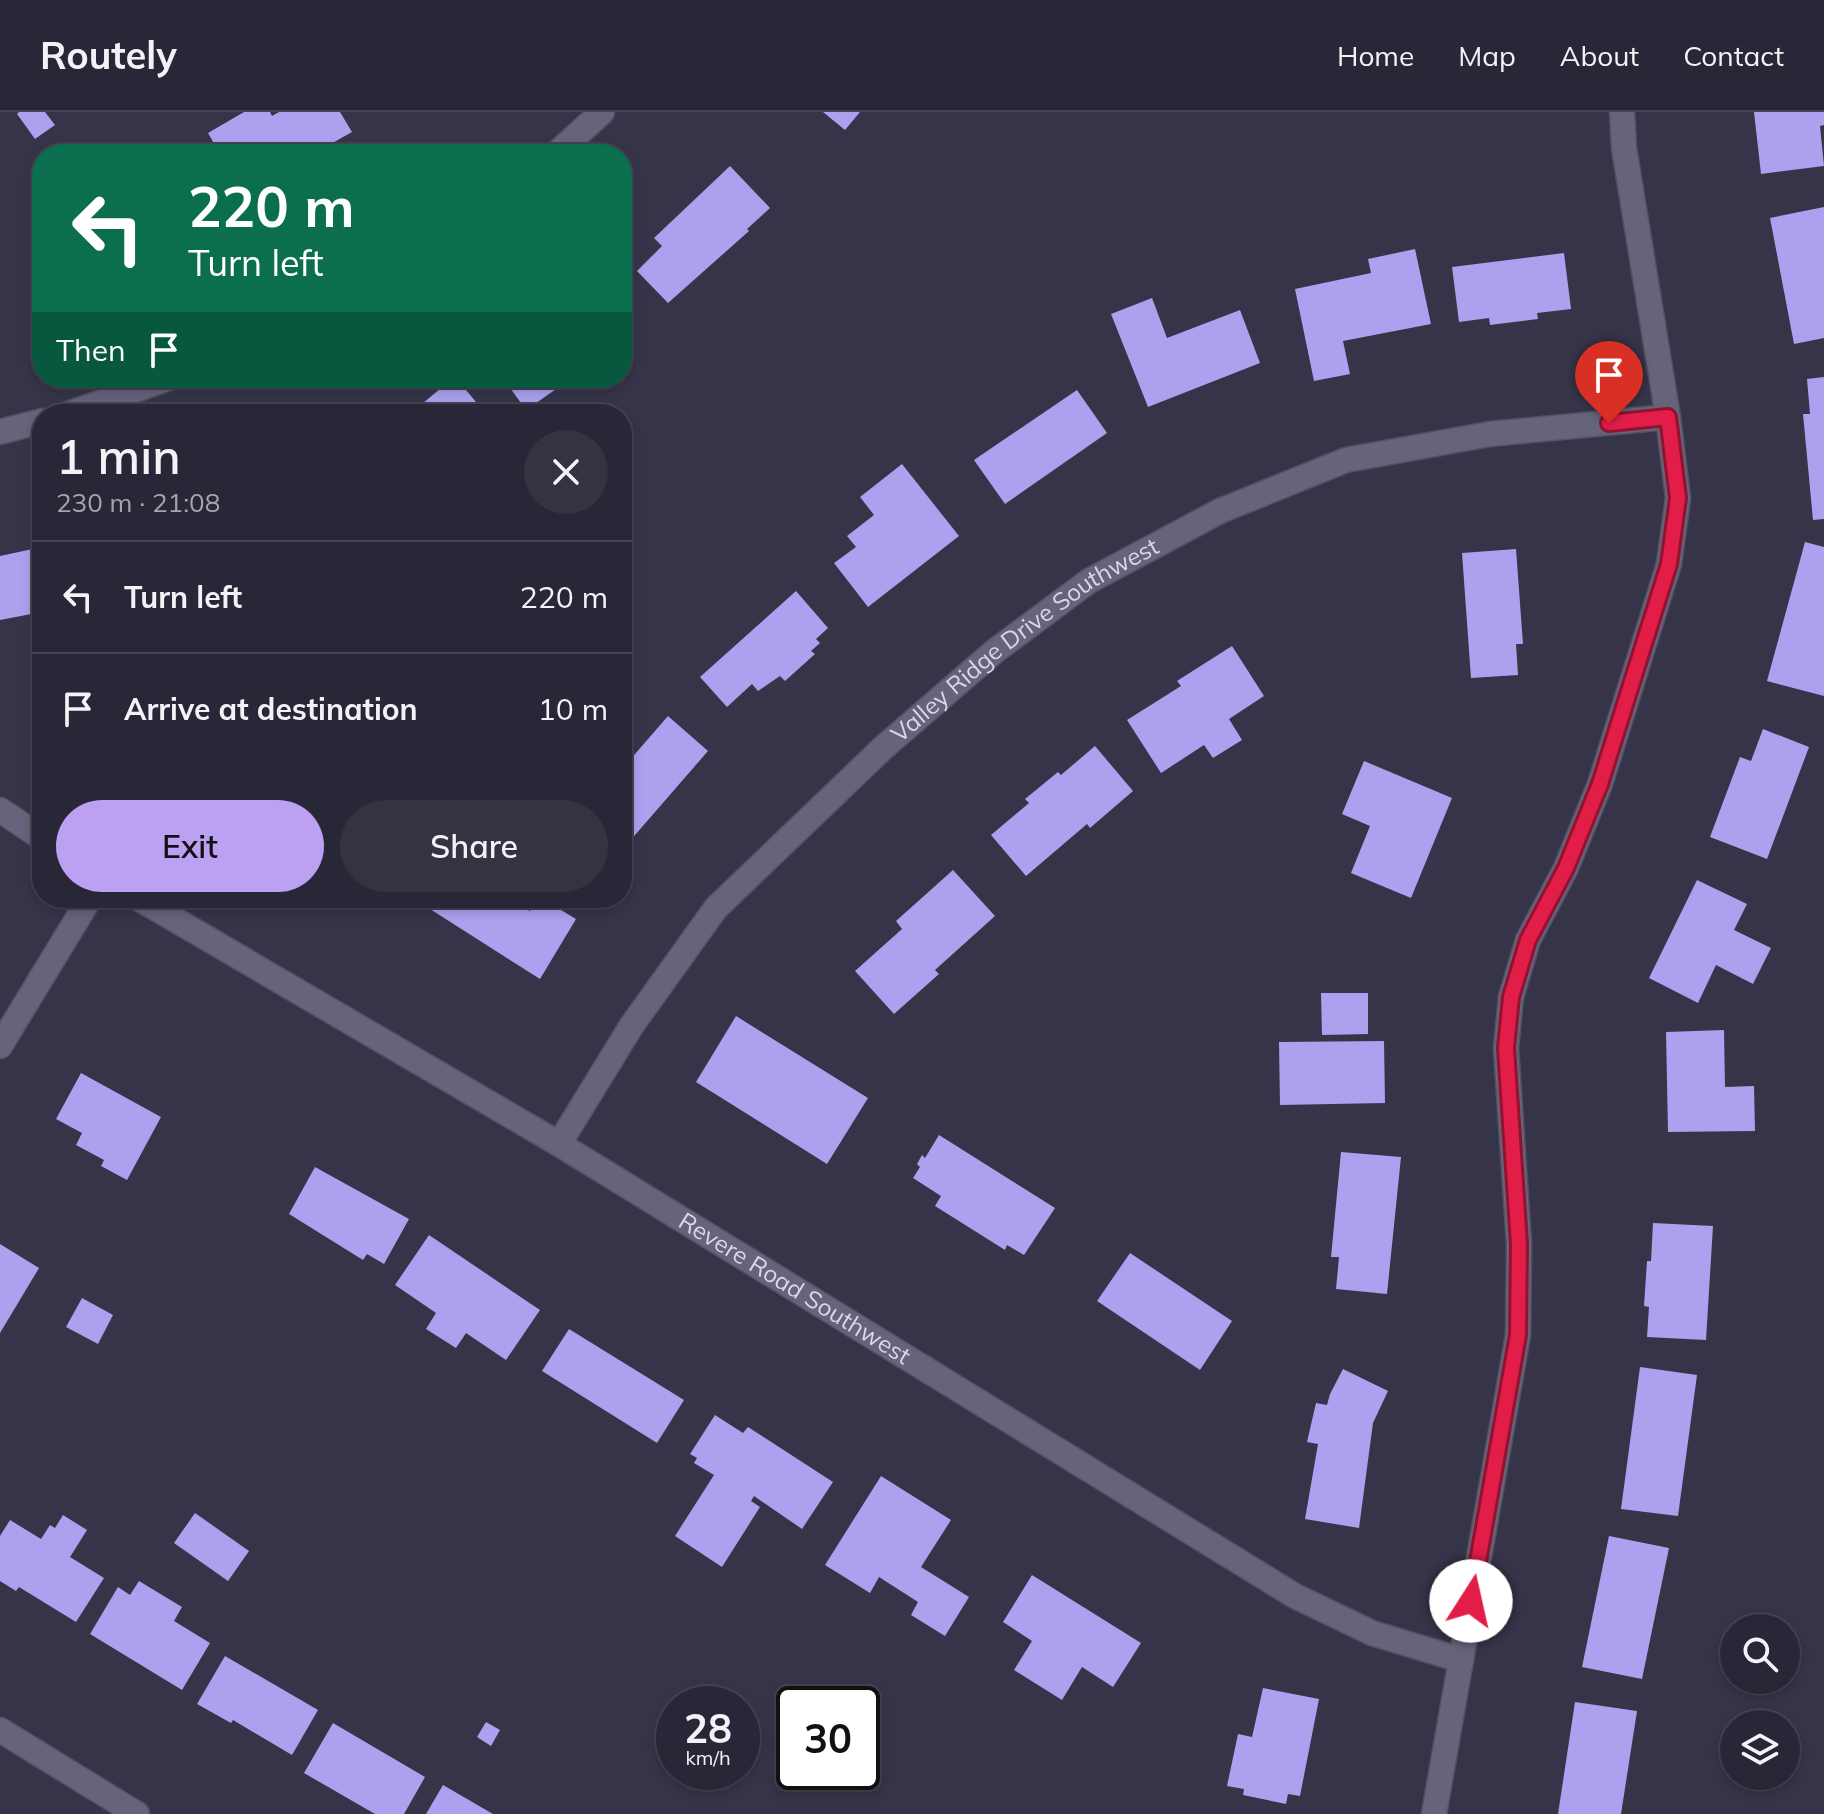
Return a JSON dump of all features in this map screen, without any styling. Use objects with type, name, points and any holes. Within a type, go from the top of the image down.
[{"type":"street","points":[[567,144],[602,112]]},
{"type":"street","points":[[1434,1814],[1518,1335],[1519,1244],[1506,1048],[1511,997],[1528,940],[1566,868],[1600,784],[1669,564],[1678,498],[1668,417],[1624,148],[1622,112]]},
{"type":"street","points":[[96,404],[141,388]]},
{"type":"street","name":"Valley Ridge Drive Southwest","points":[[559,1144],[632,1025],[716,908],[884,747],[995,651],[1089,581],[1220,511],[1346,460],[1490,434],[1668,417]]},
{"type":"street","points":[[0,432],[32,424]]},
{"type":"street","points":[[0,810],[32,831]]},
{"type":"street","points":[[0,1046],[84,908]]},
{"type":"street","name":"Revere Road Southwest","points":[[155,908],[559,1144],[1295,1596],[1372,1633],[1461,1660]]},
{"type":"street","points":[[0,1730],[137,1814]]},
{"type":"building","points":[[45,112],[55,125],[35,139],[17,114]]},
{"type":"building","points":[[244,112],[270,112],[272,116],[279,112],[340,112],[352,132],[331,144],[214,144],[208,133]]},
{"type":"building","points":[[823,112],[860,112],[845,130]]},
{"type":"building","points":[[1754,112],[1824,112],[1824,125],[1820,126],[1824,166],[1761,174]]},
{"type":"building","points":[[730,166],[770,208],[747,229],[749,231],[668,303],[637,271],[662,246],[654,238]]},
{"type":"building","points":[[1824,207],[1824,338],[1794,344],[1770,218]]},
{"type":"building","points":[[1415,249],[1431,324],[1343,341],[1350,374],[1314,381],[1295,289],[1371,273],[1368,259]]},
{"type":"building","points":[[1564,253],[1571,309],[1537,313],[1538,319],[1490,325],[1489,318],[1459,322],[1452,267]]},
{"type":"building","points":[[1152,298],[1167,338],[1240,310],[1260,363],[1148,407],[1111,314]]},
{"type":"building","points":[[1824,377],[1824,519],[1813,520],[1803,414],[1810,414],[1807,379]]},
{"type":"building","points":[[441,388],[464,388],[478,404],[422,404]]},
{"type":"building","points":[[510,388],[558,388],[535,404],[522,404]]},
{"type":"building","points":[[1077,390],[1107,433],[1005,504],[974,460]]},
{"type":"building","points":[[902,464],[959,536],[868,607],[834,563],[856,547],[847,536],[874,515],[860,497]]},
{"type":"building","points":[[1805,542],[1824,547],[1824,696],[1767,681]]},
{"type":"building","points":[[32,549],[32,614],[0,620],[0,556]]},
{"type":"building","points":[[1516,549],[1523,644],[1516,644],[1518,675],[1471,678],[1462,553]]},
{"type":"building","points":[[796,591],[828,628],[816,639],[820,643],[811,651],[815,654],[785,681],[780,676],[758,691],[752,684],[727,707],[700,677]]},
{"type":"building","points":[[1232,646],[1264,696],[1229,719],[1242,740],[1213,758],[1204,745],[1161,773],[1127,720],[1181,686],[1177,681]]},
{"type":"building","points":[[668,716],[708,751],[632,838],[632,757]]},
{"type":"building","points":[[1763,729],[1809,747],[1767,859],[1710,837],[1740,757],[1751,761]]},
{"type":"building","points":[[1095,746],[1133,791],[1090,828],[1087,824],[1026,876],[991,835],[1029,803],[1025,799],[1058,772],[1061,775]]},
{"type":"building","points":[[1364,761],[1452,798],[1411,898],[1351,873],[1370,826],[1342,814]]},
{"type":"building","points":[[953,870],[995,916],[935,970],[939,974],[894,1014],[855,971],[902,929],[896,921]]},
{"type":"building","points":[[1697,880],[1747,904],[1734,930],[1771,948],[1753,984],[1716,965],[1698,1003],[1649,978]]},
{"type":"building","points":[[525,908],[530,911],[532,908],[558,908],[576,919],[540,979],[430,909]]},
{"type":"building","points":[[1321,993],[1368,993],[1368,1034],[1322,1035]]},
{"type":"building","points":[[736,1016],[868,1098],[827,1164],[696,1082]]},
{"type":"building","points":[[1724,1030],[1725,1087],[1754,1086],[1755,1131],[1668,1132],[1666,1032]]},
{"type":"building","points":[[1384,1041],[1385,1103],[1280,1105],[1279,1042]]},
{"type":"building","points":[[81,1073],[161,1117],[127,1180],[101,1166],[104,1160],[76,1145],[82,1133],[56,1119]]},
{"type":"building","points":[[939,1135],[1055,1208],[1024,1255],[1007,1245],[1005,1250],[935,1206],[941,1196],[913,1178],[920,1167],[917,1164],[922,1155],[925,1158]]},
{"type":"building","points":[[1341,1152],[1401,1157],[1387,1294],[1336,1289],[1339,1257],[1331,1257]]},
{"type":"building","points":[[315,1167],[409,1219],[384,1264],[367,1254],[363,1260],[289,1214]]},
{"type":"building","points":[[1653,1223],[1713,1226],[1706,1340],[1647,1337],[1649,1307],[1644,1306]]},
{"type":"building","points":[[429,1235],[540,1310],[506,1360],[466,1333],[456,1348],[426,1329],[436,1313],[395,1285]]},
{"type":"building","points":[[0,1244],[39,1268],[0,1333]]},
{"type":"building","points":[[1130,1253],[1232,1321],[1200,1370],[1097,1301]]},
{"type":"building","points":[[82,1298],[113,1315],[98,1344],[66,1327]]},
{"type":"building","points":[[569,1329],[684,1400],[657,1443],[542,1371]]},
{"type":"building","points":[[1640,1367],[1697,1375],[1678,1516],[1621,1509]]},
{"type":"building","points":[[1343,1369],[1388,1391],[1373,1423],[1359,1528],[1305,1519],[1318,1444],[1307,1442],[1316,1403],[1327,1405]]},
{"type":"building","points":[[715,1415],[743,1433],[748,1427],[833,1482],[802,1529],[754,1496],[751,1501],[760,1507],[722,1567],[675,1536],[714,1475],[694,1463],[697,1458],[690,1454]]},
{"type":"building","points":[[881,1476],[951,1520],[921,1567],[969,1597],[945,1636],[911,1615],[918,1602],[879,1577],[870,1593],[825,1565]]},
{"type":"building","points":[[195,1513],[249,1551],[228,1581],[174,1543]]},
{"type":"building","points":[[63,1515],[87,1530],[70,1557],[104,1578],[76,1622],[19,1587],[16,1591],[0,1581],[0,1536],[10,1520],[41,1539],[50,1525],[55,1528]]},
{"type":"building","points":[[1609,1536],[1669,1548],[1642,1679],[1582,1667]]},
{"type":"building","points":[[1032,1575],[1141,1643],[1113,1687],[1082,1667],[1062,1700],[1014,1670],[1032,1641],[1003,1622]]},
{"type":"building","points":[[139,1581],[182,1607],[174,1621],[210,1643],[182,1690],[90,1634],[118,1587],[130,1595]]},
{"type":"building","points":[[225,1656],[318,1710],[292,1755],[233,1720],[231,1723],[197,1704]]},
{"type":"building","points":[[1263,1688],[1319,1699],[1300,1796],[1288,1794],[1286,1804],[1243,1795],[1244,1789],[1227,1786],[1238,1734],[1252,1737]]},
{"type":"building","points":[[1575,1702],[1637,1711],[1621,1814],[1558,1814]]},
{"type":"building","points":[[486,1722],[500,1730],[491,1746],[477,1737]]},
{"type":"building","points":[[333,1723],[425,1777],[404,1814],[375,1814],[304,1773]]},
{"type":"building","points":[[443,1785],[493,1814],[426,1814]]},
{"type":"route","points":[[1471,1601],[1518,1335],[1519,1244],[1506,1048],[1511,997],[1528,940],[1566,868],[1600,784],[1669,564],[1678,498],[1668,417],[1609,423]]}]
